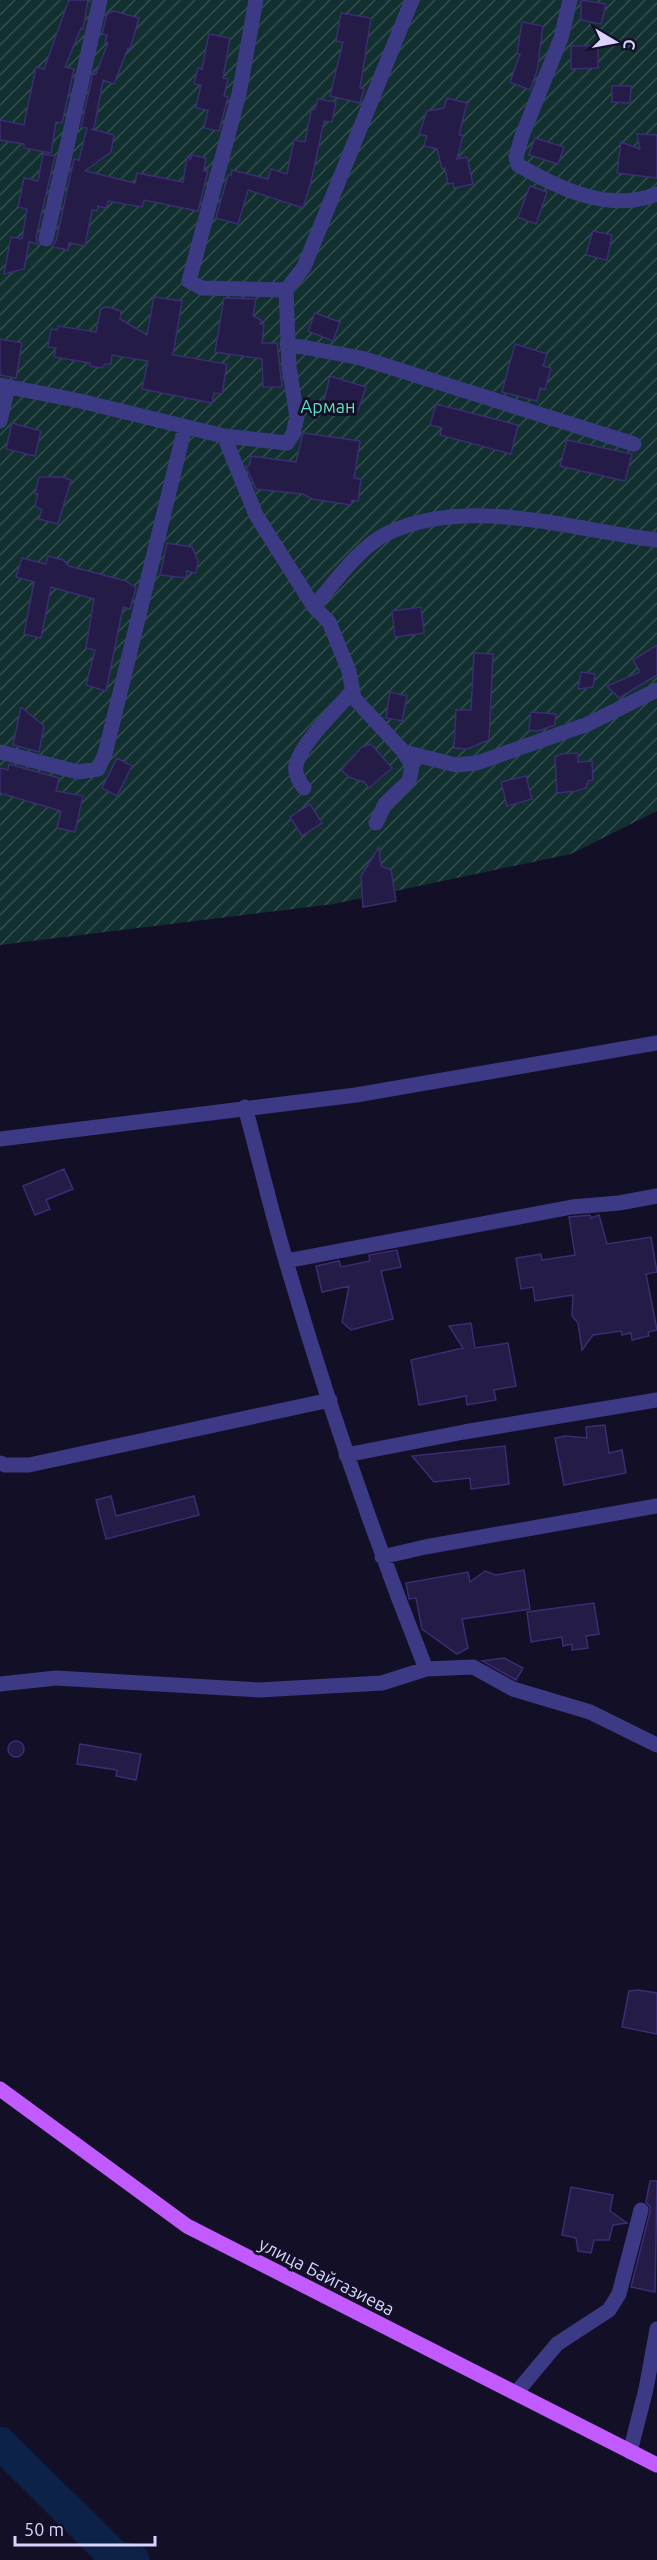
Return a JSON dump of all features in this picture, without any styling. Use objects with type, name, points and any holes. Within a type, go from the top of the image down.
[{"type":"main road","name":"улица Байгазиева","points":[[0,2090],[187,2226],[657,2465]]},
{"type":"street","points":[[46,239],[100,0]]},
{"type":"street","points":[[256,0],[239,94],[189,281],[202,288],[286,290]]},
{"type":"street","points":[[0,421],[4,386],[80,401],[224,436],[287,443],[293,434],[297,417],[287,344],[286,290],[309,257],[412,0]]},
{"type":"street","points":[[570,0],[561,38],[522,136],[516,157],[518,165],[543,179],[593,198],[618,203],[657,194]]},
{"type":"street","points":[[287,344],[361,358],[634,444]]},
{"type":"street","points":[[0,752],[78,772],[98,769],[105,754],[185,427]]},
{"type":"street","points":[[224,436],[256,514],[314,607],[328,622],[349,671],[354,698],[404,752],[412,766],[409,780],[385,804],[376,823]]},
{"type":"street","points":[[314,607],[361,554],[386,534],[426,521],[490,517],[535,520],[619,536],[657,540]]},
{"type":"street","points":[[304,788],[297,778],[296,763],[323,724],[352,690]]},
{"type":"street","points":[[404,752],[456,765],[477,763],[588,724],[657,690]]},
{"type":"street","points":[[0,1138],[356,1095],[657,1043]]},
{"type":"street","points":[[246,1107],[286,1262],[346,1455],[382,1557],[426,1670]]},
{"type":"street","points":[[286,1262],[380,1242],[572,1207],[619,1203],[657,1196]]},
{"type":"street","points":[[0,1462],[5,1465],[29,1465],[330,1400]]},
{"type":"street","points":[[346,1455],[464,1432],[657,1400]]},
{"type":"street","points":[[382,1557],[425,1547],[657,1506]]},
{"type":"street","points":[[0,1684],[56,1678],[259,1690],[382,1683],[426,1670],[472,1667],[513,1689],[590,1713],[657,1745]]},
{"type":"street","points":[[516,2393],[557,2344],[609,2310],[619,2294],[641,2210]]},
{"type":"street","points":[[630,2452],[646,2388],[657,2329]]},
{"type":"green space","name":"Арман","points":[[0,0],[657,0],[657,811],[571,854],[334,904],[0,945]]},
{"type":"building","points":[[69,0],[88,0],[83,29],[81,28],[65,67],[74,69],[62,123],[56,122],[51,153],[24,148],[24,144],[0,140],[0,120],[24,125],[36,67],[44,69]]},
{"type":"building","points":[[581,0],[606,4],[601,24],[581,20]]},
{"type":"building","points":[[114,11],[139,18],[130,49],[128,48],[114,84],[103,80],[94,129],[91,129],[114,135],[111,152],[85,171],[135,183],[137,173],[183,182],[187,158],[191,159],[191,155],[206,158],[204,171],[208,171],[198,211],[144,200],[142,207],[108,201],[106,208],[98,206],[97,211],[92,210],[85,246],[69,243],[68,250],[52,247],[56,241],[74,159],[79,160],[87,128],[81,127],[93,73],[96,74],[108,43],[105,42],[107,35],[102,34],[107,14]]},
{"type":"building","points":[[341,13],[371,18],[360,88],[364,89],[360,103],[330,96],[343,42],[336,41]]},
{"type":"building","points":[[522,22],[543,26],[537,71],[530,90],[510,82],[520,54],[517,54]]},
{"type":"building","points":[[209,34],[230,38],[223,78],[228,79],[224,96],[228,97],[219,131],[204,128],[208,110],[196,108],[201,85],[194,84],[198,68],[202,69]]},
{"type":"building","points":[[571,46],[598,46],[598,68],[571,69]]},
{"type":"building","points":[[612,86],[631,86],[630,103],[612,102]]},
{"type":"building","points":[[447,98],[467,103],[459,135],[463,135],[457,159],[467,157],[473,184],[454,188],[453,183],[448,184],[445,168],[442,169],[437,149],[424,146],[427,136],[419,134],[427,111],[444,108]]},
{"type":"building","points":[[318,99],[336,102],[332,122],[324,121],[303,208],[248,190],[238,224],[216,218],[228,175],[231,175],[232,170],[268,179],[271,169],[287,174],[294,140],[305,142],[311,111],[315,109]]},
{"type":"building","points":[[637,134],[657,135],[657,178],[617,173],[621,142],[640,149]]},
{"type":"building","points":[[535,138],[564,147],[558,164],[529,155]]},
{"type":"building","points":[[43,154],[55,156],[36,237],[38,244],[29,242],[24,269],[4,274],[11,237],[22,239],[27,209],[18,207],[24,178],[38,181]]},
{"type":"building","points":[[530,186],[547,192],[536,224],[518,217]]},
{"type":"building","points":[[593,231],[612,235],[607,260],[586,255]]},
{"type":"building","points":[[154,297],[182,301],[173,355],[227,364],[222,394],[214,393],[212,403],[142,389],[148,361],[112,355],[111,364],[105,364],[102,368],[90,366],[90,363],[54,357],[56,348],[48,347],[51,329],[57,330],[58,326],[96,332],[101,308],[108,307],[121,311],[120,319],[147,335]]},
{"type":"building","points":[[224,298],[256,299],[253,316],[261,320],[260,324],[264,325],[262,343],[277,343],[282,387],[263,387],[262,359],[215,352]]},
{"type":"building","points":[[315,313],[340,322],[333,341],[308,331]]},
{"type":"building","points":[[0,339],[22,343],[16,378],[0,375]]},
{"type":"building","points":[[515,344],[547,354],[543,366],[551,368],[545,390],[540,388],[537,401],[502,392]]},
{"type":"building","points":[[330,376],[366,387],[358,411],[324,401]]},
{"type":"building","points":[[436,404],[518,425],[511,454],[440,435],[442,428],[430,425]]},
{"type":"building","points":[[12,423],[41,431],[35,456],[6,449]]},
{"type":"building","points":[[303,433],[360,441],[354,478],[361,479],[358,501],[352,500],[351,505],[312,499],[303,494],[256,489],[246,466],[249,466],[251,456],[296,462]]},
{"type":"building","points":[[567,440],[632,454],[625,481],[560,466]]},
{"type":"building","points":[[39,477],[62,477],[71,480],[58,524],[39,519],[42,510],[35,506],[38,494],[35,494]]},
{"type":"building","points":[[167,543],[192,547],[198,561],[196,573],[187,571],[186,578],[160,575]]},
{"type":"building","points":[[48,556],[63,560],[69,566],[126,581],[136,588],[130,609],[123,607],[106,691],[86,685],[95,650],[86,648],[94,599],[51,587],[41,638],[24,634],[34,582],[16,577],[22,558],[46,564]]},
{"type":"building","points":[[421,607],[424,633],[395,637],[392,611]]},
{"type":"building","points":[[657,645],[657,675],[619,698],[607,686],[640,672],[633,660]]},
{"type":"building","points":[[474,653],[493,654],[489,740],[467,749],[454,748],[456,710],[471,710]]},
{"type":"building","points":[[581,672],[595,674],[593,687],[578,689]]},
{"type":"building","points":[[390,692],[407,696],[402,721],[386,718]]},
{"type":"building","points":[[21,707],[44,726],[39,752],[13,745]]},
{"type":"building","points":[[531,712],[556,714],[555,725],[538,731],[529,730]]},
{"type":"building","points":[[371,744],[392,768],[369,788],[364,782],[349,777],[341,770],[362,747]]},
{"type":"building","points":[[578,753],[578,762],[592,761],[593,780],[588,781],[586,788],[557,793],[555,757],[561,754]]},
{"type":"building","points":[[117,758],[132,766],[117,796],[102,788]]},
{"type":"building","points":[[9,764],[59,778],[56,791],[83,796],[75,832],[57,828],[61,811],[0,793],[0,768],[8,770]]},
{"type":"building","points":[[526,776],[532,799],[507,806],[501,782]]},
{"type":"building","points":[[310,804],[322,823],[302,836],[290,817]]},
{"type":"building","points":[[379,847],[381,866],[391,870],[396,901],[363,907],[361,876]]},
{"type":"building","points":[[64,1169],[73,1189],[46,1200],[50,1209],[35,1215],[23,1186]]},
{"type":"building","points":[[590,1215],[591,1218],[599,1215],[607,1244],[651,1237],[657,1272],[646,1274],[657,1330],[648,1332],[649,1336],[632,1340],[631,1333],[622,1335],[621,1331],[593,1335],[582,1350],[578,1323],[572,1316],[573,1295],[535,1301],[533,1287],[521,1289],[516,1258],[541,1254],[542,1260],[575,1255],[569,1217]]},
{"type":"building","points":[[397,1250],[401,1267],[381,1271],[393,1319],[351,1330],[342,1322],[349,1286],[322,1292],[316,1266],[339,1261],[341,1267],[370,1261],[369,1255]]},
{"type":"building","points":[[471,1323],[475,1348],[508,1343],[516,1386],[494,1390],[496,1400],[467,1405],[466,1396],[419,1405],[411,1360],[463,1348],[449,1326]]},
{"type":"building","points":[[605,1425],[609,1453],[622,1450],[626,1473],[564,1485],[555,1438],[565,1436],[587,1438],[586,1427]]},
{"type":"building","points":[[505,1446],[509,1484],[471,1489],[470,1478],[434,1482],[412,1456]]},
{"type":"building","points":[[111,1496],[116,1516],[194,1496],[199,1515],[106,1539],[96,1500]]},
{"type":"building","points":[[524,1570],[530,1609],[462,1619],[468,1648],[457,1654],[422,1629],[416,1598],[409,1599],[406,1583],[468,1572],[470,1582],[485,1571],[496,1575]]},
{"type":"building","points":[[594,1603],[599,1634],[586,1636],[588,1648],[572,1650],[572,1644],[563,1646],[562,1637],[531,1642],[527,1612]]},
{"type":"building","points":[[504,1658],[523,1668],[516,1680],[482,1661]]},
{"type":"building","points":[[13,1741],[19,1741],[24,1749],[22,1755],[13,1757],[8,1752],[8,1746]]},
{"type":"building","points":[[80,1744],[141,1754],[136,1780],[116,1776],[117,1770],[77,1764]]},
{"type":"building","points":[[629,1991],[657,1993],[657,2034],[622,2027]]},
{"type":"building","points":[[650,2181],[657,2181],[655,2292],[631,2287],[650,2212],[650,2207],[646,2202]]},
{"type":"building","points":[[571,2187],[613,2195],[610,2211],[627,2223],[613,2225],[609,2240],[594,2240],[591,2253],[578,2251],[576,2238],[562,2235]]},
{"type":"waterway","points":[[0,2443],[115,2557],[133,2560]]}]
